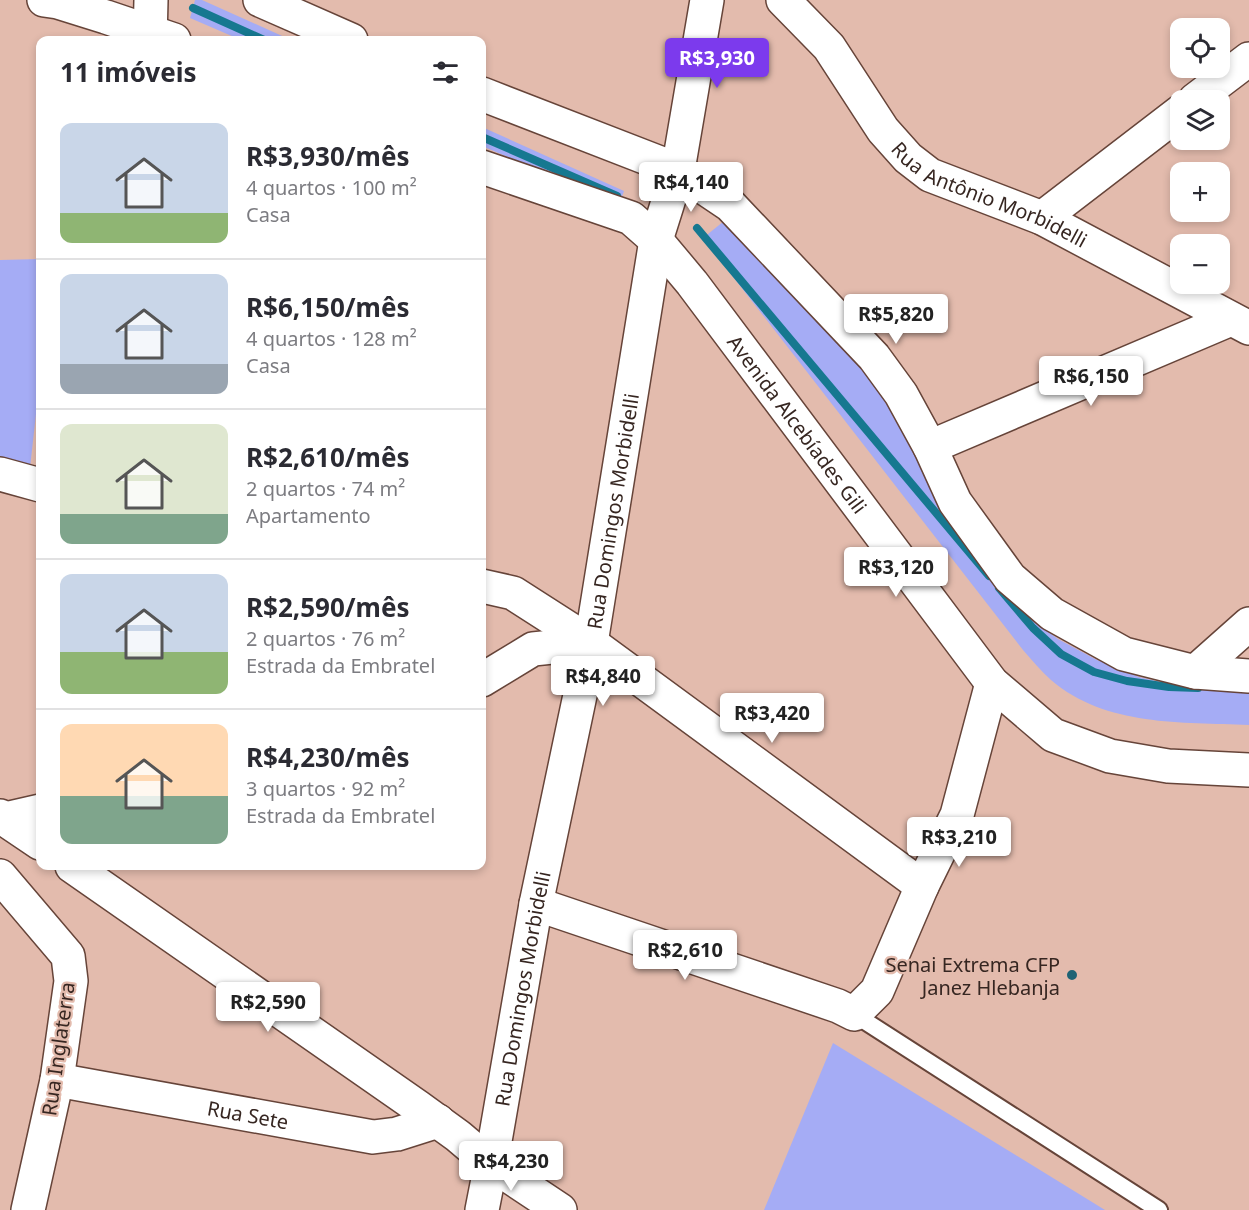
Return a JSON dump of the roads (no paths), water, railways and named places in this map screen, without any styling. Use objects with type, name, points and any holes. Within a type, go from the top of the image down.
[{"type":"street","points":[[44,0],[157,28]]},
{"type":"street","points":[[260,0],[342,36]]},
{"type":"street","name":"Rua Domingos Morbidelli","points":[[482,1210],[536,904],[591,643],[656,240],[678,170],[707,0]]},
{"type":"street","name":"Rua Antônio Morbidelli","points":[[783,0],[829,46],[883,130],[908,158],[930,175],[1042,218],[1240,324]]},
{"type":"street","points":[[1208,90],[1249,59]]},
{"type":"street","points":[[486,96],[678,170],[730,205],[874,357],[901,394],[930,447],[955,502],[1010,578],[1052,614],[1124,654],[1194,672],[1249,676]]},
{"type":"street","points":[[1042,218],[1170,120]]},
{"type":"street","name":"Avenida Alcebíades Gili","points":[[486,168],[630,218],[656,240],[699,293],[992,683],[1053,735],[1110,756],[1168,766],[1249,770]]},
{"type":"street","points":[[930,447],[1240,324]]},
{"type":"street","points":[[0,474],[36,484]]},
{"type":"street","points":[[486,587],[513,593],[591,643],[922,886]]},
{"type":"street","points":[[1194,672],[1249,624]]},
{"type":"street","points":[[486,678],[534,649],[591,643]]},
{"type":"street","points":[[536,904],[838,1006],[854,1014],[877,991],[922,886],[957,815],[992,683]]},
{"type":"street","points":[[3,817],[36,812]]},
{"type":"street","points":[[3,817],[36,840]]},
{"type":"street","points":[[78,870],[438,1121],[491,1164],[560,1210]]},
{"type":"street","name":"Rua Inglaterra","points":[[0,876],[68,956],[70,981],[57,1080],[28,1210]]},
{"type":"street","name":"Rua Sete","points":[[57,1080],[372,1137],[397,1134],[438,1121]]},
{"type":"lane","points":[[854,1014],[1159,1210]]},
{"type":"waterway","points":[[193,8],[255,36]]},
{"type":"waterway","points":[[486,139],[617,196]]},
{"type":"waterway","points":[[697,228],[989,576]]},
{"type":"waterway","points":[[999,588],[1033,628],[1061,654],[1094,672],[1127,681],[1169,687],[1198,688]]},
{"type":"place","name":"Senai Extrema CFP Janez Hlebanja","points":[[1072,975]]}]
